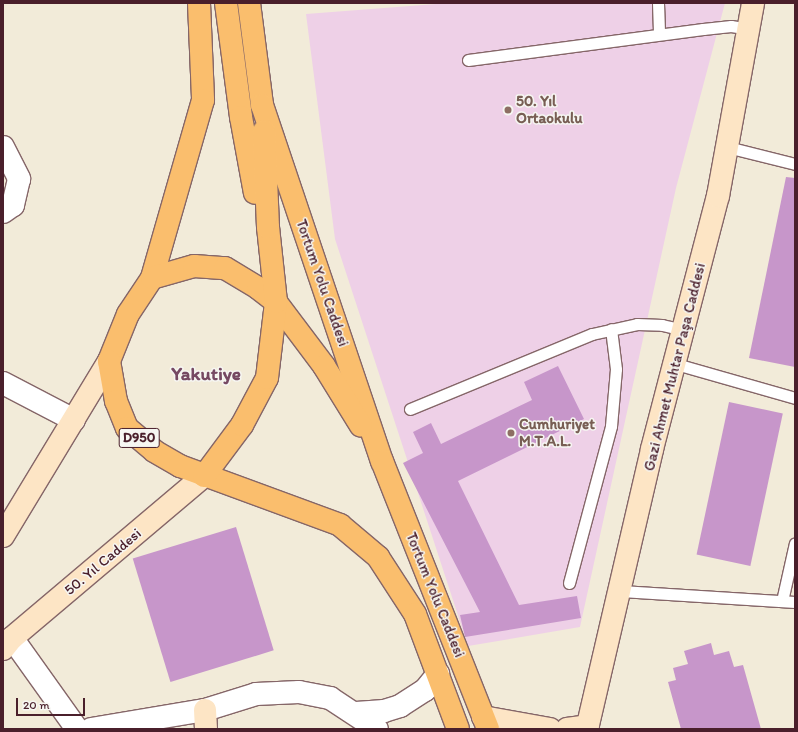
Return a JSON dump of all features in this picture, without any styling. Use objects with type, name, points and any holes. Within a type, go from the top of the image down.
[{"type":"highway","name":"Tortum Yolu Caddesi","points":[[199,3],[203,100],[152,278],[128,314],[110,361],[116,401],[127,428],[154,451],[180,466],[204,476],[340,525],[378,558],[415,614],[458,729]]},
{"type":"highway","points":[[226,3],[241,117],[276,302]]},
{"type":"highway","name":"Tortum Yolu Caddesi","points":[[204,476],[242,425],[267,378],[276,302],[268,227],[262,105],[249,3]]},
{"type":"highway","name":"Tortum Yolu Caddesi","points":[[262,105],[382,462],[485,723]]},
{"type":"highway","name":"Tortum Yolu Caddesi","points":[[152,278],[194,266],[226,268],[276,302],[324,366],[382,462]]},
{"type":"street","name":"Gazi Ahmet Muhtar Paşa Caddesi","points":[[581,728],[621,591],[652,449],[676,364],[718,196],[753,3]]},
{"type":"street","points":[[3,147],[19,179],[13,204],[3,212]]},
{"type":"street","points":[[3,536],[110,361]]},
{"type":"street","points":[[3,383],[74,420]]},
{"type":"street","name":"50. Yıl Caddesi","points":[[8,644],[204,476]]},
{"type":"street","points":[[8,644],[77,729]]},
{"type":"street","points":[[356,713],[384,711],[400,706],[426,690],[438,674]]},
{"type":"street","points":[[91,729],[206,720],[256,694],[298,692],[330,698],[356,713],[377,729]]},
{"type":"street","points":[[485,723],[550,729]]},
{"type":"lane","points":[[658,3],[658,34]]},
{"type":"lane","points":[[468,60],[658,34],[731,26],[749,29]]},
{"type":"lane","points":[[727,147],[795,164]]},
{"type":"lane","points":[[410,408],[592,334],[611,329],[649,324],[684,330]]},
{"type":"lane","points":[[569,583],[611,426],[616,369],[611,329]]},
{"type":"lane","points":[[676,364],[795,398]]},
{"type":"lane","points":[[782,601],[791,582],[795,543]]},
{"type":"lane","points":[[621,591],[795,602]]},
{"type":"shaded area","points":[[449,3],[725,3],[676,188],[580,627],[468,646],[335,239],[306,14]]},
{"type":"building","points":[[786,177],[795,178],[795,367],[749,358]]},
{"type":"building","points":[[558,366],[584,419],[458,481],[519,605],[577,596],[581,618],[465,637],[460,615],[480,612],[403,463],[423,453],[413,432],[431,423],[441,444],[532,400],[524,382]]},
{"type":"building","points":[[729,402],[783,413],[750,566],[697,555]]},
{"type":"building","points":[[236,527],[274,650],[170,682],[133,559]]},
{"type":"building","points":[[711,643],[714,655],[729,651],[734,667],[743,665],[761,729],[681,729],[668,682],[676,680],[673,668],[688,664],[684,651]]},
{"type":"place","name":"50. Yıl Ortaokulu","points":[[508,110]]},
{"type":"place","name":"Cumhuriyet M.T.A.L.","points":[[511,433]]},
{"type":"district","name":"Yakutiye","points":[[206,374]]}]
